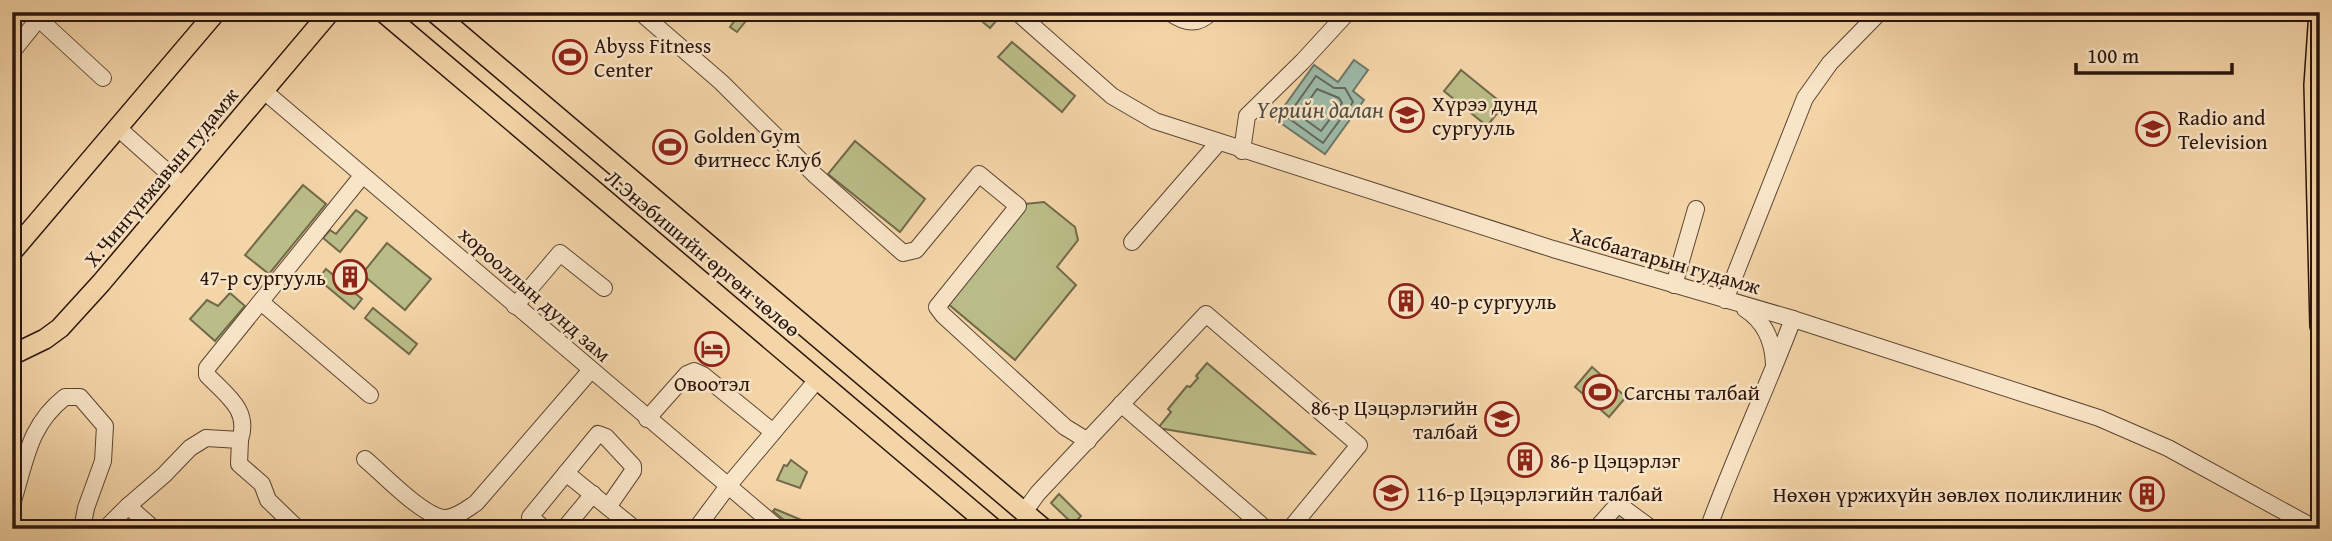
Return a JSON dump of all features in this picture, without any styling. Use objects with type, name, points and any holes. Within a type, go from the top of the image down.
[{"type":"main road","points":[[12,252],[216,12]]},
{"type":"main road","name":"Л.Энэбишийн өргөн чөлөө","points":[[434,12],[1044,529]]},
{"type":"main road","points":[[2319,12],[2317,86],[2320,326]]},
{"type":"main road","name":"Л.Энэбишийн өргөн чөлөө","points":[[382,13],[994,529]]},
{"type":"main road","name":"Х.Чингүнжавын гудамж","points":[[12,355],[46,339],[60,328],[332,14]]},
{"type":"main road","points":[[636,225],[639,208],[646,204],[660,204]]},
{"type":"street","points":[[640,12],[721,82],[815,175],[903,253],[916,250],[979,174],[1018,206],[937,307],[1065,427],[1088,441]]},
{"type":"street","name":"Хасбаатарын гудамж","points":[[1017,12],[1119,101],[1155,121],[1242,151],[1674,285],[1793,319],[2099,418],[2179,454],[2316,529]]},
{"type":"street","points":[[1169,12],[1179,20],[1194,23],[1212,12]]},
{"type":"street","points":[[1775,368],[1769,335],[1750,312],[1731,302],[1805,98],[1830,64],[1880,12]]},
{"type":"street","points":[[1242,151],[1247,116],[1303,61],[1345,13]]},
{"type":"street","points":[[12,52],[41,15],[103,78]]},
{"type":"street","name":"хорооллын дунд зам","points":[[264,91],[779,529]]},
{"type":"street","points":[[118,128],[183,186]]},
{"type":"street","points":[[1132,242],[1218,143]]},
{"type":"street","points":[[298,529],[268,500],[262,484],[239,464],[240,440],[244,427],[242,414],[205,371],[362,176]]},
{"type":"street","points":[[1674,285],[1696,209]]},
{"type":"street","points":[[515,306],[560,253],[604,288]]},
{"type":"street","points":[[261,302],[370,395]]},
{"type":"street","points":[[1024,512],[1038,493],[1206,314],[1359,445],[1290,529]]},
{"type":"street","points":[[1708,529],[1793,319]]},
{"type":"street","points":[[365,459],[424,510],[444,518],[456,516],[477,503],[590,370]]},
{"type":"street","points":[[648,419],[687,374],[694,371],[703,375],[773,432]]},
{"type":"street","points":[[696,529],[728,486],[817,380]]},
{"type":"street","points":[[12,504],[35,430],[42,419],[65,397],[80,397],[105,426],[103,461],[86,508],[82,529]]},
{"type":"street","points":[[1121,404],[1266,529]]},
{"type":"street","points":[[544,529],[530,517],[598,434],[606,437],[633,466],[633,471],[608,507]]},
{"type":"street","points":[[106,529],[190,448],[206,438],[240,440]]},
{"type":"street","points":[[566,473],[635,529]]},
{"type":"street","points":[[564,529],[593,495]]},
{"type":"street","points":[[1596,529],[1618,504],[1652,529]]},
{"type":"street","points":[[128,506],[155,529]]},
{"type":"green space","points":[[741,12],[753,12],[737,32],[730,27]]},
{"type":"green space","points":[[971,12],[1000,12],[1002,14],[990,28]]},
{"type":"green space","points":[[1012,42],[1075,96],[1062,112],[998,57]]},
{"type":"green space","points":[[1461,70],[1504,105],[1487,126],[1444,91]]},
{"type":"green space","points":[[855,141],[925,199],[900,232],[828,174]]},
{"type":"green space","points":[[303,185],[326,204],[269,274],[245,255]]},
{"type":"green space","points":[[1044,202],[1075,227],[1078,240],[1057,267],[1076,285],[1015,360],[947,303],[1025,204]]},
{"type":"green space","points":[[356,210],[367,218],[340,252],[323,238],[330,230],[336,234]]},
{"type":"green space","points":[[387,243],[431,279],[405,310],[362,274]]},
{"type":"green space","points":[[326,269],[362,299],[354,309],[318,279]]},
{"type":"green space","points":[[230,293],[245,306],[215,341],[190,319],[207,300],[218,306]]},
{"type":"green space","points":[[373,308],[417,344],[409,354],[365,318]]},
{"type":"green space","points":[[1207,363],[1314,454],[1158,428],[1171,412],[1168,409],[1187,386],[1190,387],[1198,378],[1196,376]]},
{"type":"green space","name":"Сагсны талбай","points":[[1592,367],[1626,397],[1609,417],[1575,387]]},
{"type":"green space","points":[[791,460],[807,472],[800,488],[777,480],[784,465],[787,466]]},
{"type":"green space","points":[[1059,494],[1081,516],[1073,524],[1051,503]]},
{"type":"green space","points":[[775,509],[823,529],[795,529],[773,511]]},
{"type":"green space","points":[[1615,514],[1623,514],[1640,529],[1602,529]]},
{"type":"water","name":"Үерийн далан","points":[[1354,60],[1368,70],[1353,91],[1364,100],[1325,154],[1275,119],[1314,65],[1338,82]]},
{"type":"place","name":"Abyss Fitness Center","points":[[570,57]]},
{"type":"place","name":"Хүрээ дунд сургууль","points":[[1407,115]]},
{"type":"place","name":"Radio and Television","points":[[2153,129]]},
{"type":"place","name":"Golden Gym Фитнесс Клуб","points":[[670,147]]},
{"type":"place","name":"47-р сургууль","points":[[350,277]]},
{"type":"place","name":"40-р сургууль","points":[[1406,301]]},
{"type":"place","name":"Овоотэл","points":[[712,349]]},
{"type":"place","name":"Сагсны талбай","points":[[1600,392]]},
{"type":"place","name":"86-р Цэцэрлэгийн талбай","points":[[1502,419]]},
{"type":"place","name":"86-р Цэцэрлэг","points":[[1525,460]]},
{"type":"place","name":"116-р Цэцэрлэгийн талбай","points":[[1391,493]]},
{"type":"place","name":"Нөхөн үржихүйн зөвлөх поликлиник","points":[[2147,494]]}]
